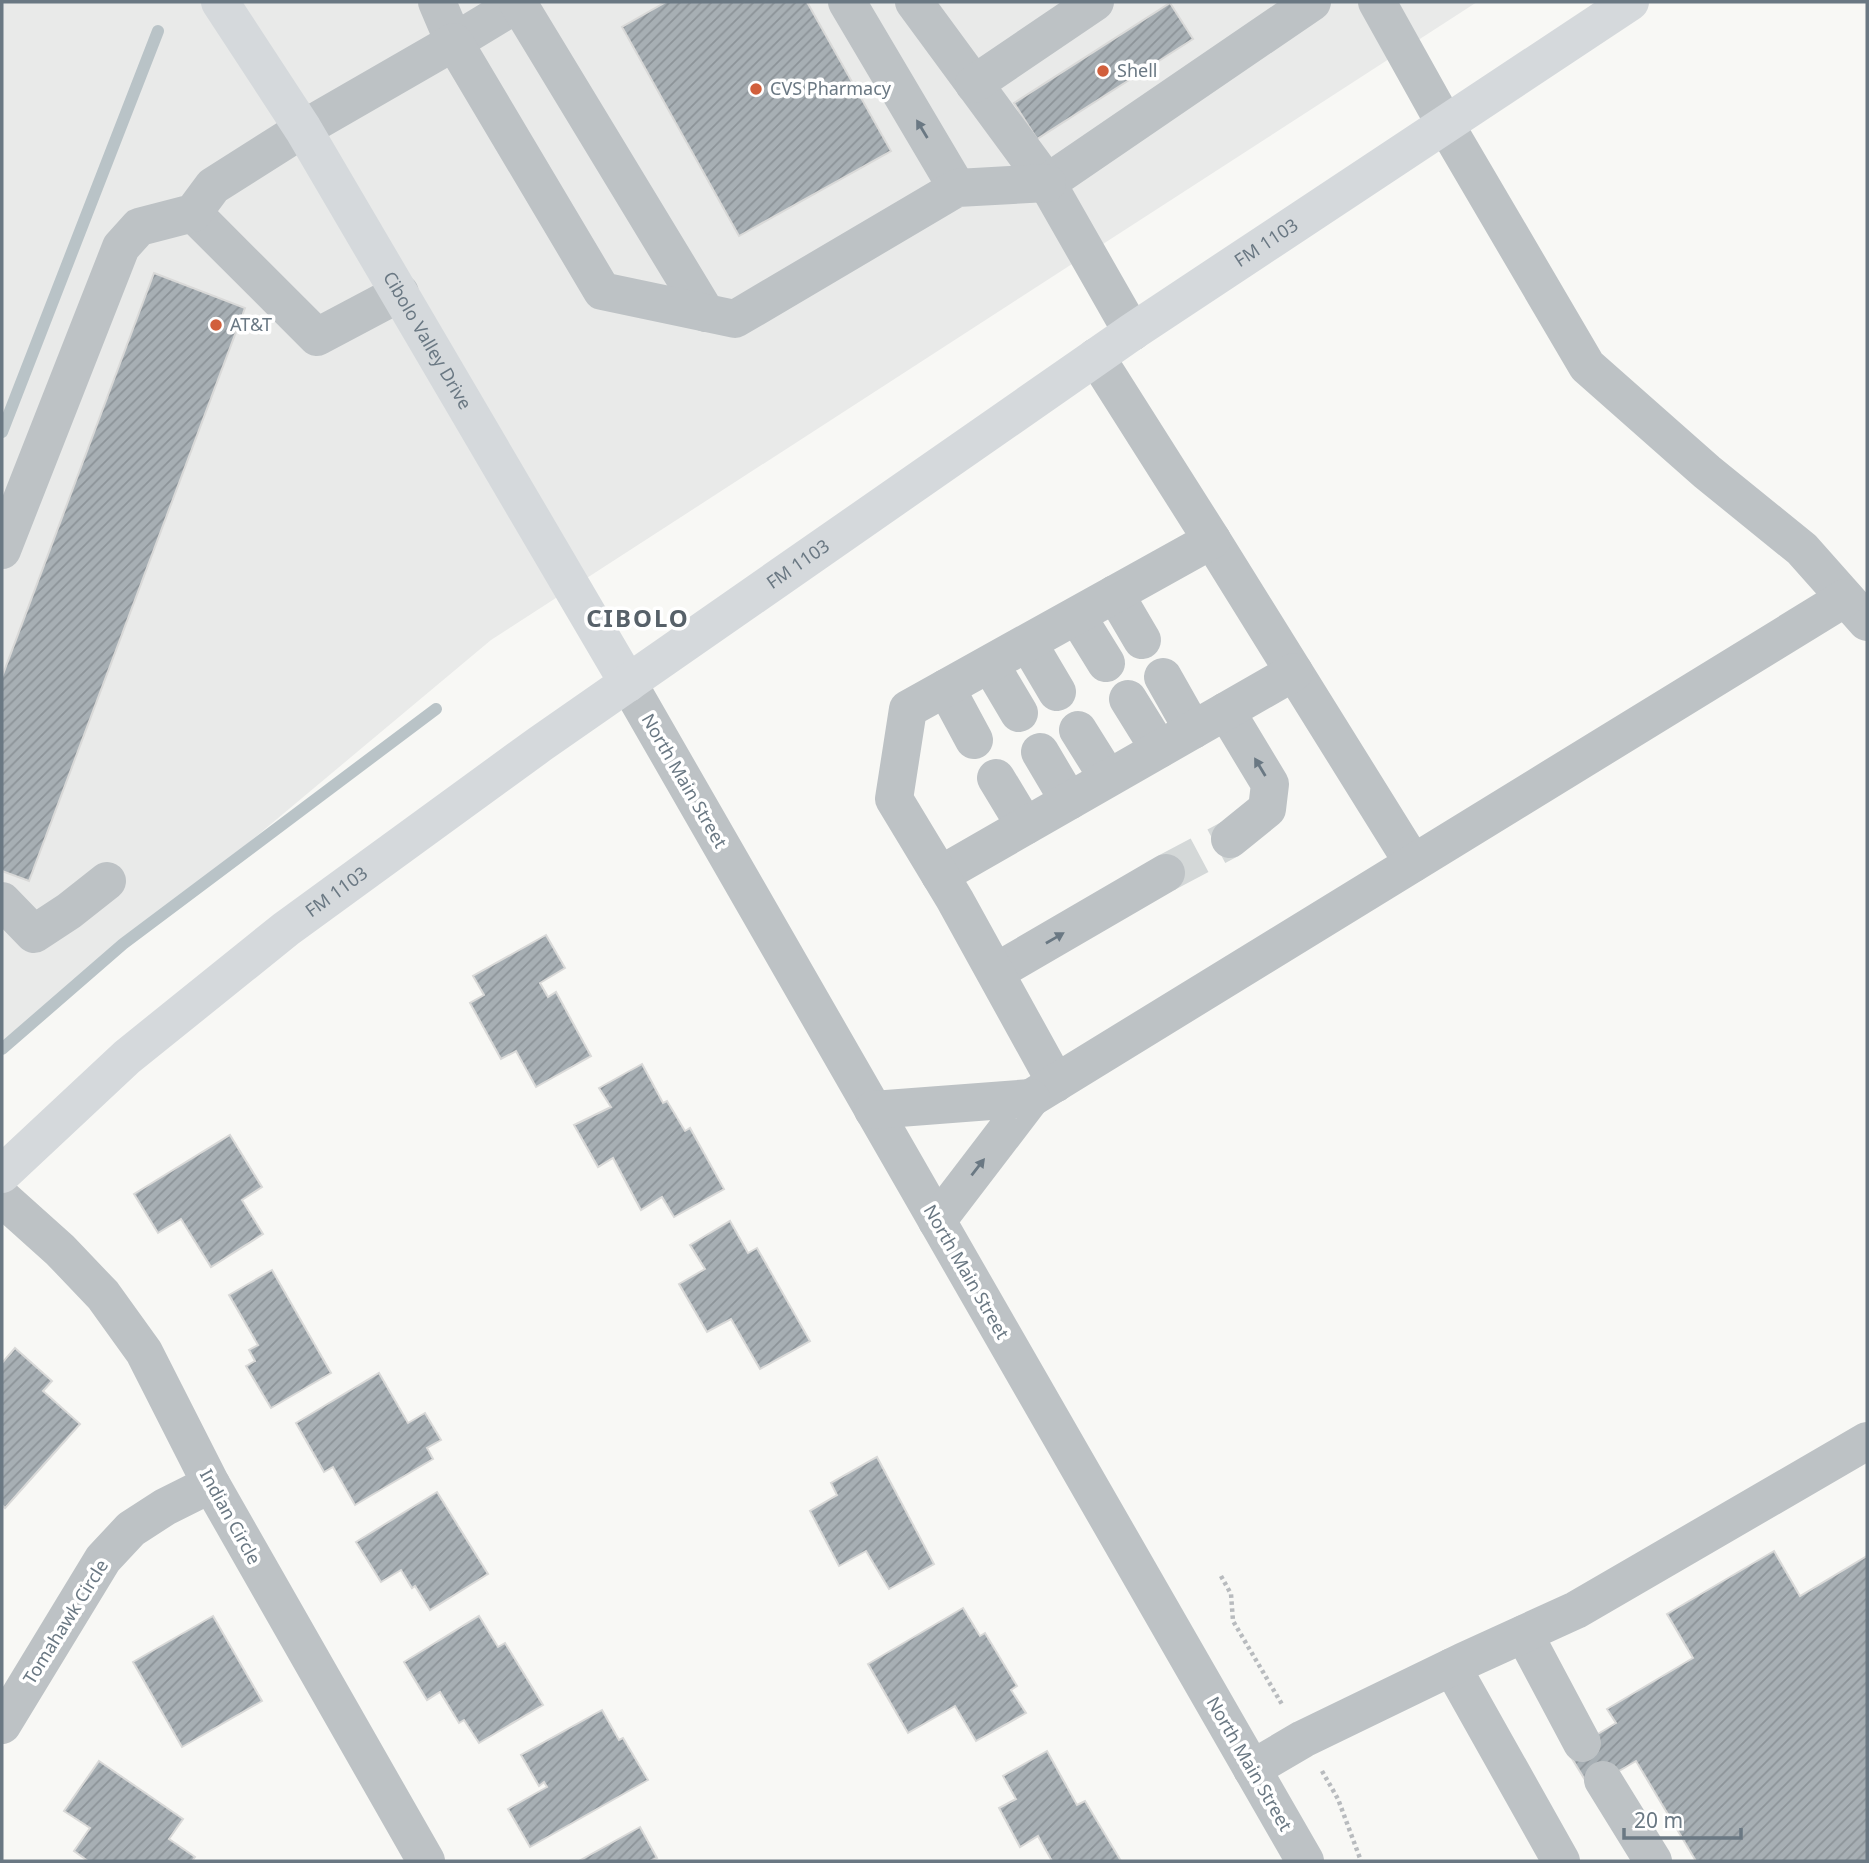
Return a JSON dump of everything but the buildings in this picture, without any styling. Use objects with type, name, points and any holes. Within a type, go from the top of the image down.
[{"type":"main road","name":"Cibolo Valley Drive","points":[[220,2],[303,129],[628,683]]},
{"type":"main road","name":"FM 1103","points":[[2,1174],[127,1057],[286,929],[540,744],[1132,332],[1630,2]]},
{"type":"street","points":[[437,2],[454,42],[602,291],[736,319],[957,188],[1047,183],[1312,2]]},
{"type":"street","points":[[2,550],[121,247],[138,227],[193,213],[213,186],[303,129],[519,2],[706,313]]},
{"type":"street","points":[[847,2],[957,188]]},
{"type":"street","points":[[914,2],[1047,183],[1132,332]]},
{"type":"street","points":[[974,84],[1095,2]]},
{"type":"street","points":[[937,1221],[1043,1090],[1413,863],[1856,610],[1802,549],[1707,472],[1587,366],[1377,2]]},
{"type":"street","points":[[193,213],[317,337],[400,293]]},
{"type":"street","points":[[1096,357],[1413,863]]},
{"type":"street","points":[[1043,1090],[996,972],[894,799],[908,709],[1212,540]]},
{"type":"street","points":[[1115,594],[1143,640]]},
{"type":"street","points":[[1077,616],[1106,663]]},
{"type":"street","points":[[1028,643],[1058,692]]},
{"type":"street","points":[[990,664],[1020,713]]},
{"type":"street","points":[[940,875],[1294,672]]},
{"type":"street","points":[[1163,677],[1193,730]]},
{"type":"street","name":"North Main Street","points":[[628,683],[1305,1861]]},
{"type":"street","points":[[946,688],[974,740]]},
{"type":"street","points":[[1128,699],[1159,749]]},
{"type":"street","points":[[1226,711],[1270,784],[1267,809],[1230,839]]},
{"type":"street","points":[[1078,730],[1108,778]]},
{"type":"street","points":[[1040,752],[1069,801]]},
{"type":"street","points":[[996,778],[1025,827]]},
{"type":"street","points":[[996,972],[1166,873]]},
{"type":"street","points":[[2,901],[34,934],[107,881]]},
{"type":"street","points":[[873,1110],[1043,1090]]},
{"type":"street","name":"Indian Circle","points":[[2,1198],[60,1250],[103,1295],[144,1352],[211,1484],[426,1861]]},
{"type":"street","points":[[1252,1769],[1303,1739],[1576,1611],[1867,1441]]},
{"type":"street","name":"Tomahawk Circle","points":[[2,1725],[103,1559],[131,1529],[164,1507],[211,1484]]},
{"type":"street","points":[[1524,1634],[1582,1743]]},
{"type":"street","points":[[1452,1667],[1561,1861]]},
{"type":"street","points":[[1603,1780],[1653,1861]]},
{"type":"shaded area","points":[[2,2],[1477,2],[491,640],[2,1049]]},
{"type":"waterway","points":[[2,432],[158,31]]},
{"type":"waterway","points":[[2,1049],[123,944],[436,709]]},
{"type":"tunnel","points":[[1166,873],[1230,839]]},
{"type":"place","name":"Shell","points":[[1103,71]]},
{"type":"place","name":"CVS Pharmacy","points":[[756,89]]},
{"type":"place","name":"AT&T","points":[[216,325]]},
{"type":"district","name":"CIBOLO","points":[[638,619]]}]
